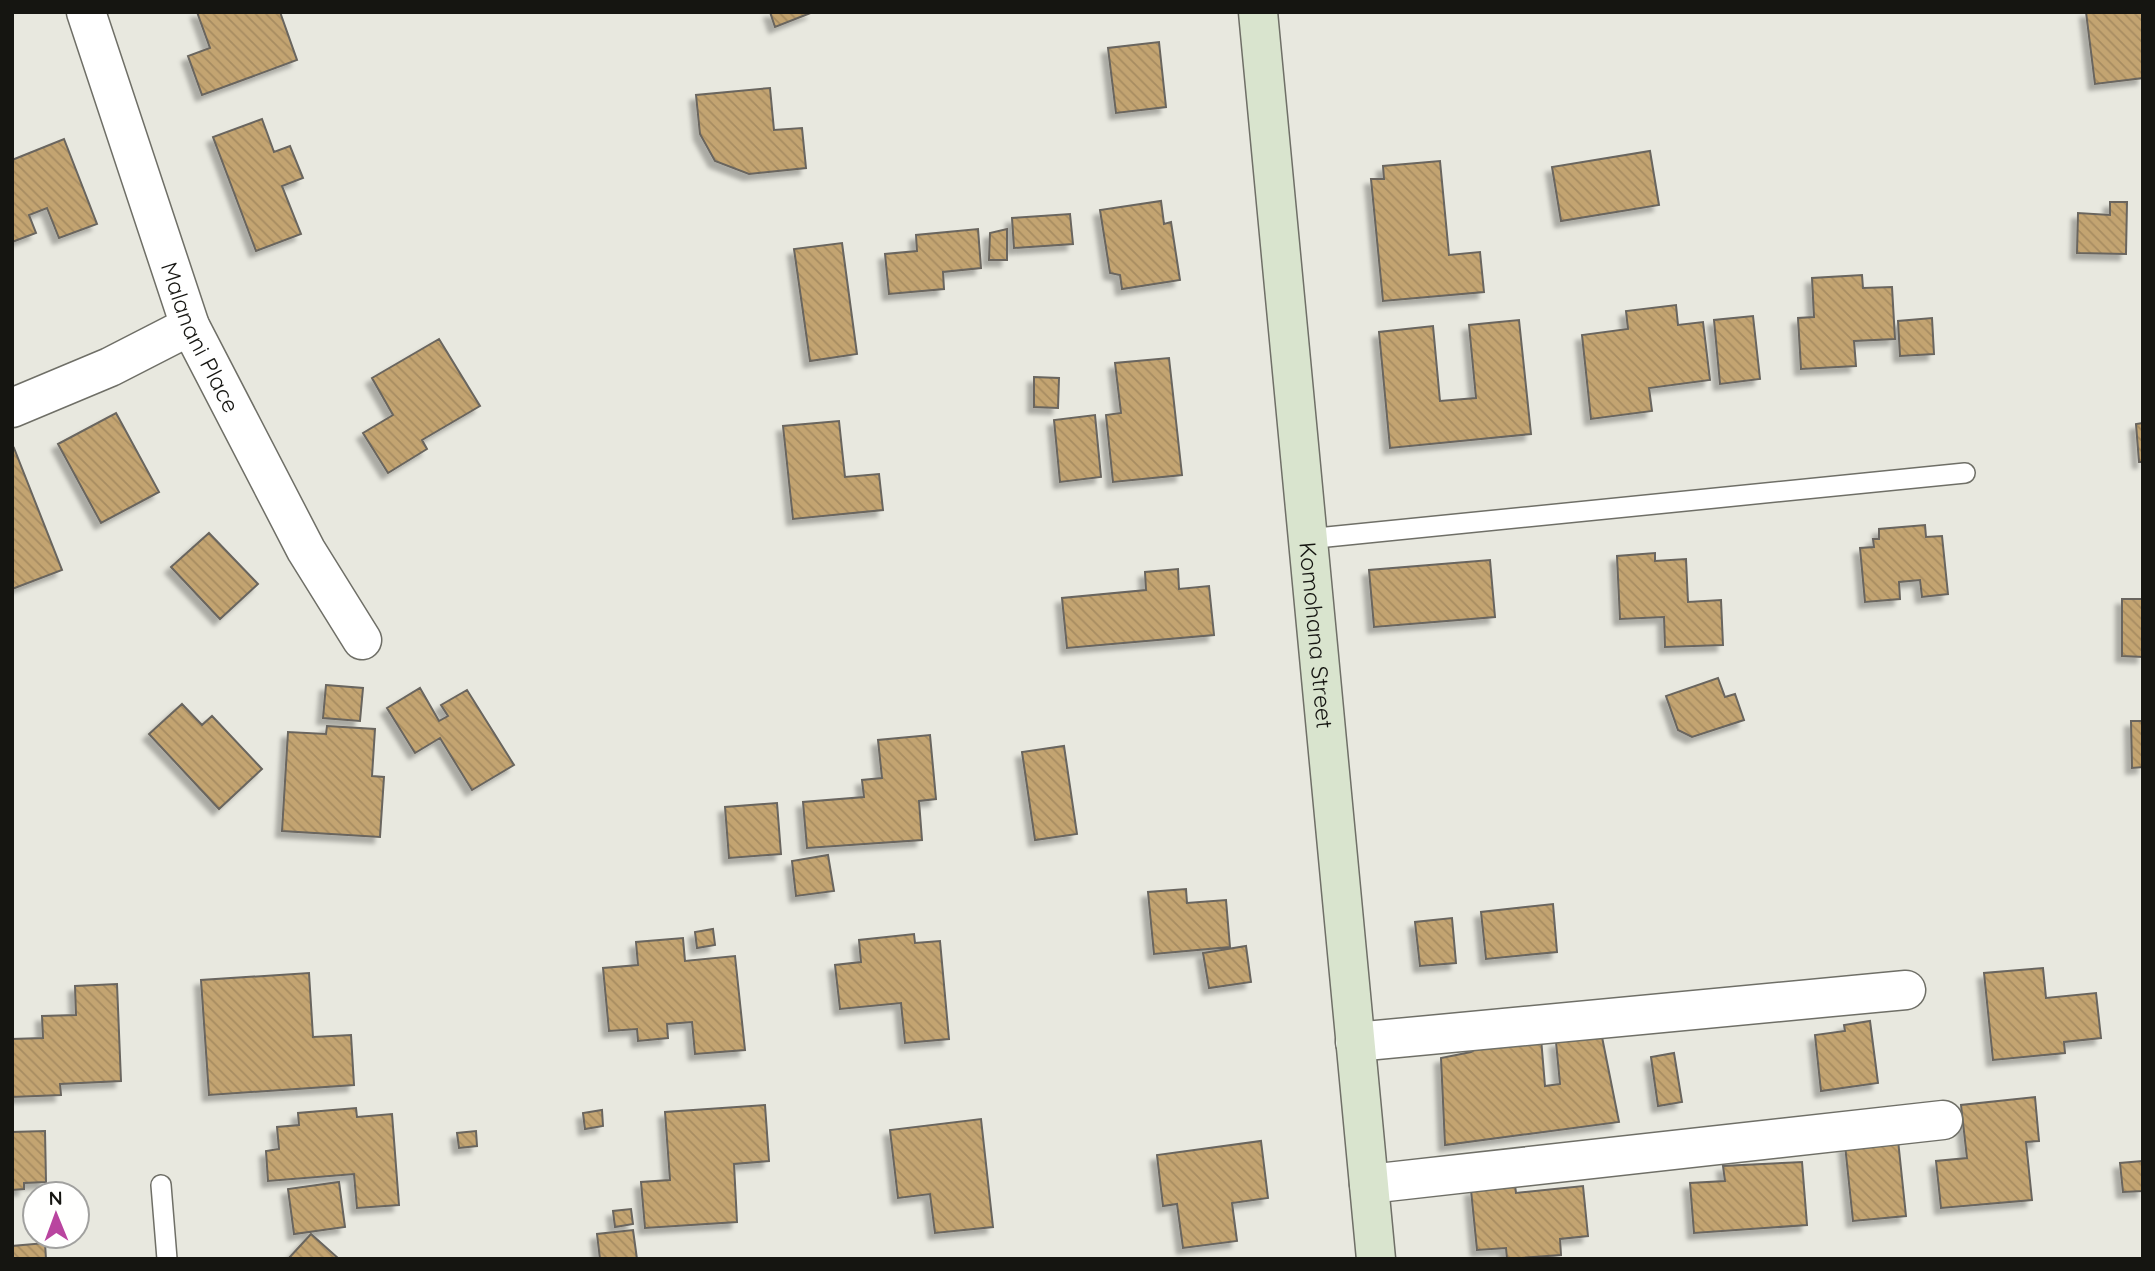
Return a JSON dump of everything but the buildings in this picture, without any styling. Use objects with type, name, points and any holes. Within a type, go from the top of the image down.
[{"type":"street","name":"Malanani Place","points":[[86,12],[190,326],[306,550],[362,640]]},
{"type":"street","name":"Komohana Street","points":[[1258,12],[1376,1259]]},
{"type":"street","points":[[12,408],[110,367],[190,326]]},
{"type":"street","points":[[1355,1042],[1906,990]]},
{"type":"street","points":[[1369,1184],[1943,1120]]},
{"type":"lane","points":[[1307,540],[1965,473]]},
{"type":"lane","points":[[161,1185],[167,1259]]}]
